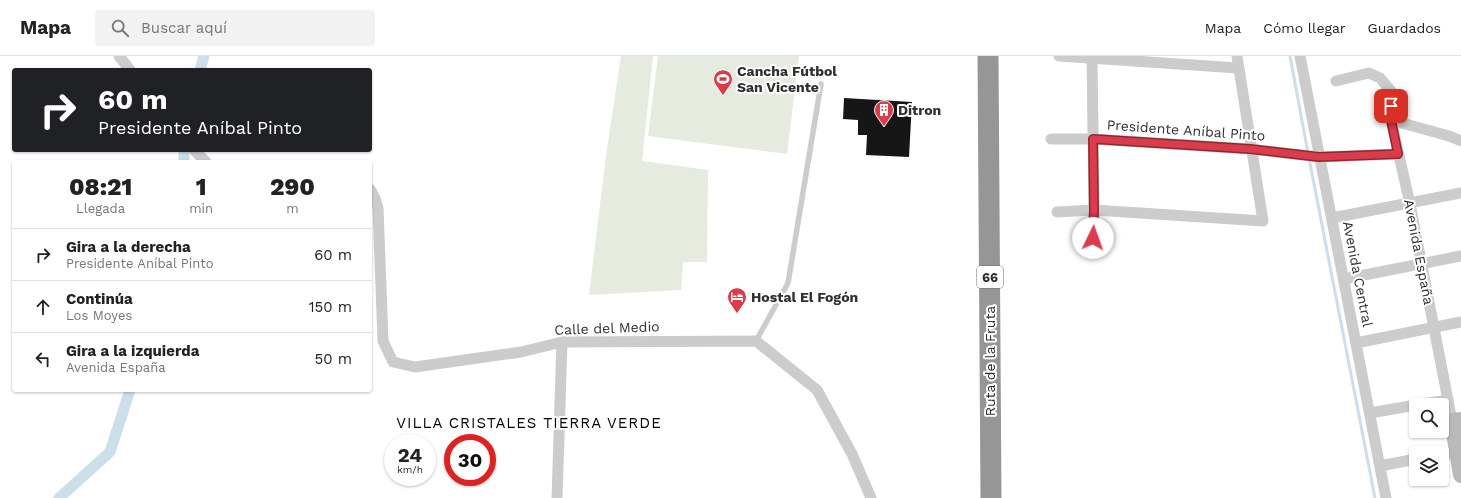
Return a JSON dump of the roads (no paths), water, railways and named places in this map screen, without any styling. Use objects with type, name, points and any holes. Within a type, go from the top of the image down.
[{"type":"highway","name":"Ruta de la Fruta","points":[[988,56],[991,498]]},
{"type":"street","points":[[119,56],[128,68]]},
{"type":"street","points":[[1059,56],[1166,60],[1238,68]]},
{"type":"street","points":[[1057,212],[1094,210],[1263,221],[1250,149],[1237,56]]},
{"type":"street","name":"Avenida Central","points":[[1300,56],[1312,156],[1332,218],[1386,498]]},
{"type":"street","points":[[1092,57],[1093,238]]},
{"type":"street","name":"Avenida España","points":[[1336,81],[1369,73],[1380,78],[1391,91],[1391,120],[1410,204],[1448,398]]},
{"type":"street","points":[[1391,120],[1449,136],[1461,141]]},
{"type":"street","name":"Presidente Aníbal Pinto","points":[[1051,139],[1093,139],[1250,149],[1312,156],[1398,154]]},
{"type":"street","points":[[196,152],[204,160]]},
{"type":"street","name":"Calle del Medio","points":[[372,193],[378,208],[383,341],[393,362],[415,367],[521,352],[562,342],[756,342]]},
{"type":"street","points":[[1332,218],[1461,193]]},
{"type":"street","points":[[1344,279],[1461,256]]},
{"type":"street","points":[[1356,343],[1461,322]]},
{"type":"street","points":[[557,498],[562,342]]},
{"type":"street","points":[[756,342],[817,390],[852,454],[871,498]]},
{"type":"street","name":"Avenida España","points":[[1449,402],[1457,421],[1450,453],[1461,475]]},
{"type":"street","points":[[1370,413],[1409,406]]},
{"type":"street","points":[[1380,466],[1409,460]]},
{"type":"lane","points":[[756,342],[788,283],[821,84]]},
{"type":"waterway","points":[[201,68],[204,56]]},
{"type":"waterway","points":[[1290,56],[1308,153]]},
{"type":"waterway","points":[[184,152],[184,160]]},
{"type":"waterway","points":[[1309,158],[1375,498]]},
{"type":"waterway","points":[[59,498],[110,452],[129,392]]},
{"type":"place","name":"Cancha Fútbol San Vicente","points":[[723,96]]},
{"type":"place","name":"Ditron","points":[[884,127]]},
{"type":"place","name":"Hostal El Fogón","points":[[737,314]]},
{"type":"district","name":"VILLA CRISTALES TIERRA VERDE","points":[[529,423]]}]
